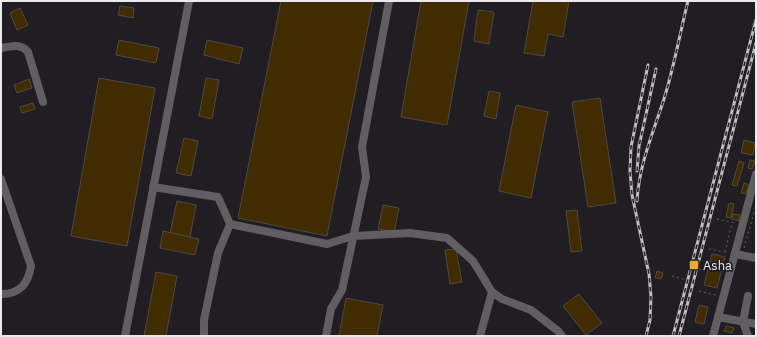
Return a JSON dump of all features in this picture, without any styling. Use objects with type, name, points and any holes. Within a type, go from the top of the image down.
[{"type":"street","points":[[125,336],[189,1]]},
{"type":"street","points":[[326,336],[331,309],[342,290],[366,177],[362,147],[389,1]]},
{"type":"street","points":[[1,48],[11,46],[21,46],[25,48],[28,52],[43,102]]},
{"type":"street","points":[[713,336],[732,254],[749,216],[756,174]]},
{"type":"street","points":[[1,179],[31,266],[30,277],[24,285],[12,293],[1,294]]},
{"type":"street","points":[[153,187],[218,197],[230,224],[218,253],[204,320],[204,336]]},
{"type":"street","points":[[230,224],[327,244],[353,236],[410,234],[447,238],[473,261],[492,292],[502,299],[531,310],[558,330],[562,336]]},
{"type":"street","points":[[732,254],[756,258]]},
{"type":"street","points":[[480,336],[492,292]]},
{"type":"street","points":[[748,296],[743,322],[748,336]]},
{"type":"street","points":[[718,317],[756,324]]},
{"type":"path","points":[[717,219],[740,224]]},
{"type":"path","points":[[725,253],[732,223]]},
{"type":"path","points":[[709,249],[732,254]]},
{"type":"path","points":[[694,268],[704,270]]},
{"type":"path","points":[[672,276],[690,281]]},
{"type":"building","points":[[281,1],[373,1],[327,236],[238,218]]},
{"type":"building","points":[[421,1],[469,1],[447,125],[401,117]]},
{"type":"building","points":[[533,1],[569,1],[563,37],[548,34],[544,56],[524,53]]},
{"type":"building","points":[[120,6],[134,8],[133,18],[118,15]]},
{"type":"building","points":[[20,8],[28,25],[17,30],[10,13]]},
{"type":"building","points":[[478,10],[494,12],[489,44],[474,41]]},
{"type":"building","points":[[119,40],[159,48],[156,63],[116,55]]},
{"type":"building","points":[[207,40],[243,48],[239,64],[204,55]]},
{"type":"building","points":[[99,78],[155,88],[127,246],[71,236]]},
{"type":"building","points":[[206,78],[219,80],[212,119],[199,116]]},
{"type":"building","points":[[29,79],[32,88],[17,93],[14,85]]},
{"type":"building","points":[[489,91],[500,93],[496,119],[484,116]]},
{"type":"building","points":[[600,98],[616,203],[588,207],[572,102]]},
{"type":"building","points":[[33,103],[35,109],[22,113],[20,107]]},
{"type":"building","points":[[516,105],[548,112],[531,198],[499,191]]},
{"type":"building","points":[[184,138],[198,141],[191,176],[176,173]]},
{"type":"building","points":[[744,140],[755,143],[753,155],[741,153]]},
{"type":"building","points":[[750,160],[755,161],[752,169],[748,168]]},
{"type":"building","points":[[739,161],[744,163],[737,186],[732,185]]},
{"type":"building","points":[[744,183],[749,185],[746,194],[741,193]]},
{"type":"building","points":[[177,201],[196,205],[190,237],[170,233]]},
{"type":"building","points":[[729,203],[734,204],[731,218],[726,217]]},
{"type":"building","points":[[383,205],[399,208],[394,232],[378,229]]},
{"type":"building","points":[[577,210],[582,251],[571,252],[566,211]]},
{"type":"building","points":[[733,214],[740,215],[739,221],[732,219]]},
{"type":"building","points":[[163,231],[199,239],[195,255],[160,248]]},
{"type":"building","points":[[456,249],[462,282],[450,284],[445,250]]},
{"type":"building","points":[[712,254],[725,257],[717,288],[704,285]]},
{"type":"building","points":[[657,271],[663,273],[661,279],[655,278]]},
{"type":"building","points":[[156,272],[177,276],[166,336],[144,336]]},
{"type":"building","points":[[579,294],[602,323],[586,335],[563,306]]},
{"type":"building","points":[[346,298],[383,305],[377,336],[339,336]]},
{"type":"building","points":[[699,305],[708,307],[704,324],[695,322]]},
{"type":"building","points":[[726,326],[734,328],[732,333],[724,331]]},
{"type":"railway","points":[[637,201],[638,188],[647,149],[668,87],[688,1]]},
{"type":"railway","points":[[673,336],[756,20]]},
{"type":"railway","points":[[679,336],[756,43]]},
{"type":"railway","points":[[646,336],[650,320],[651,297],[649,274],[632,195],[630,171],[631,147],[648,65]]},
{"type":"railway","points":[[637,171],[639,146],[656,69]]},
{"type":"place","name":"Asha","points":[[694,265]]}]
